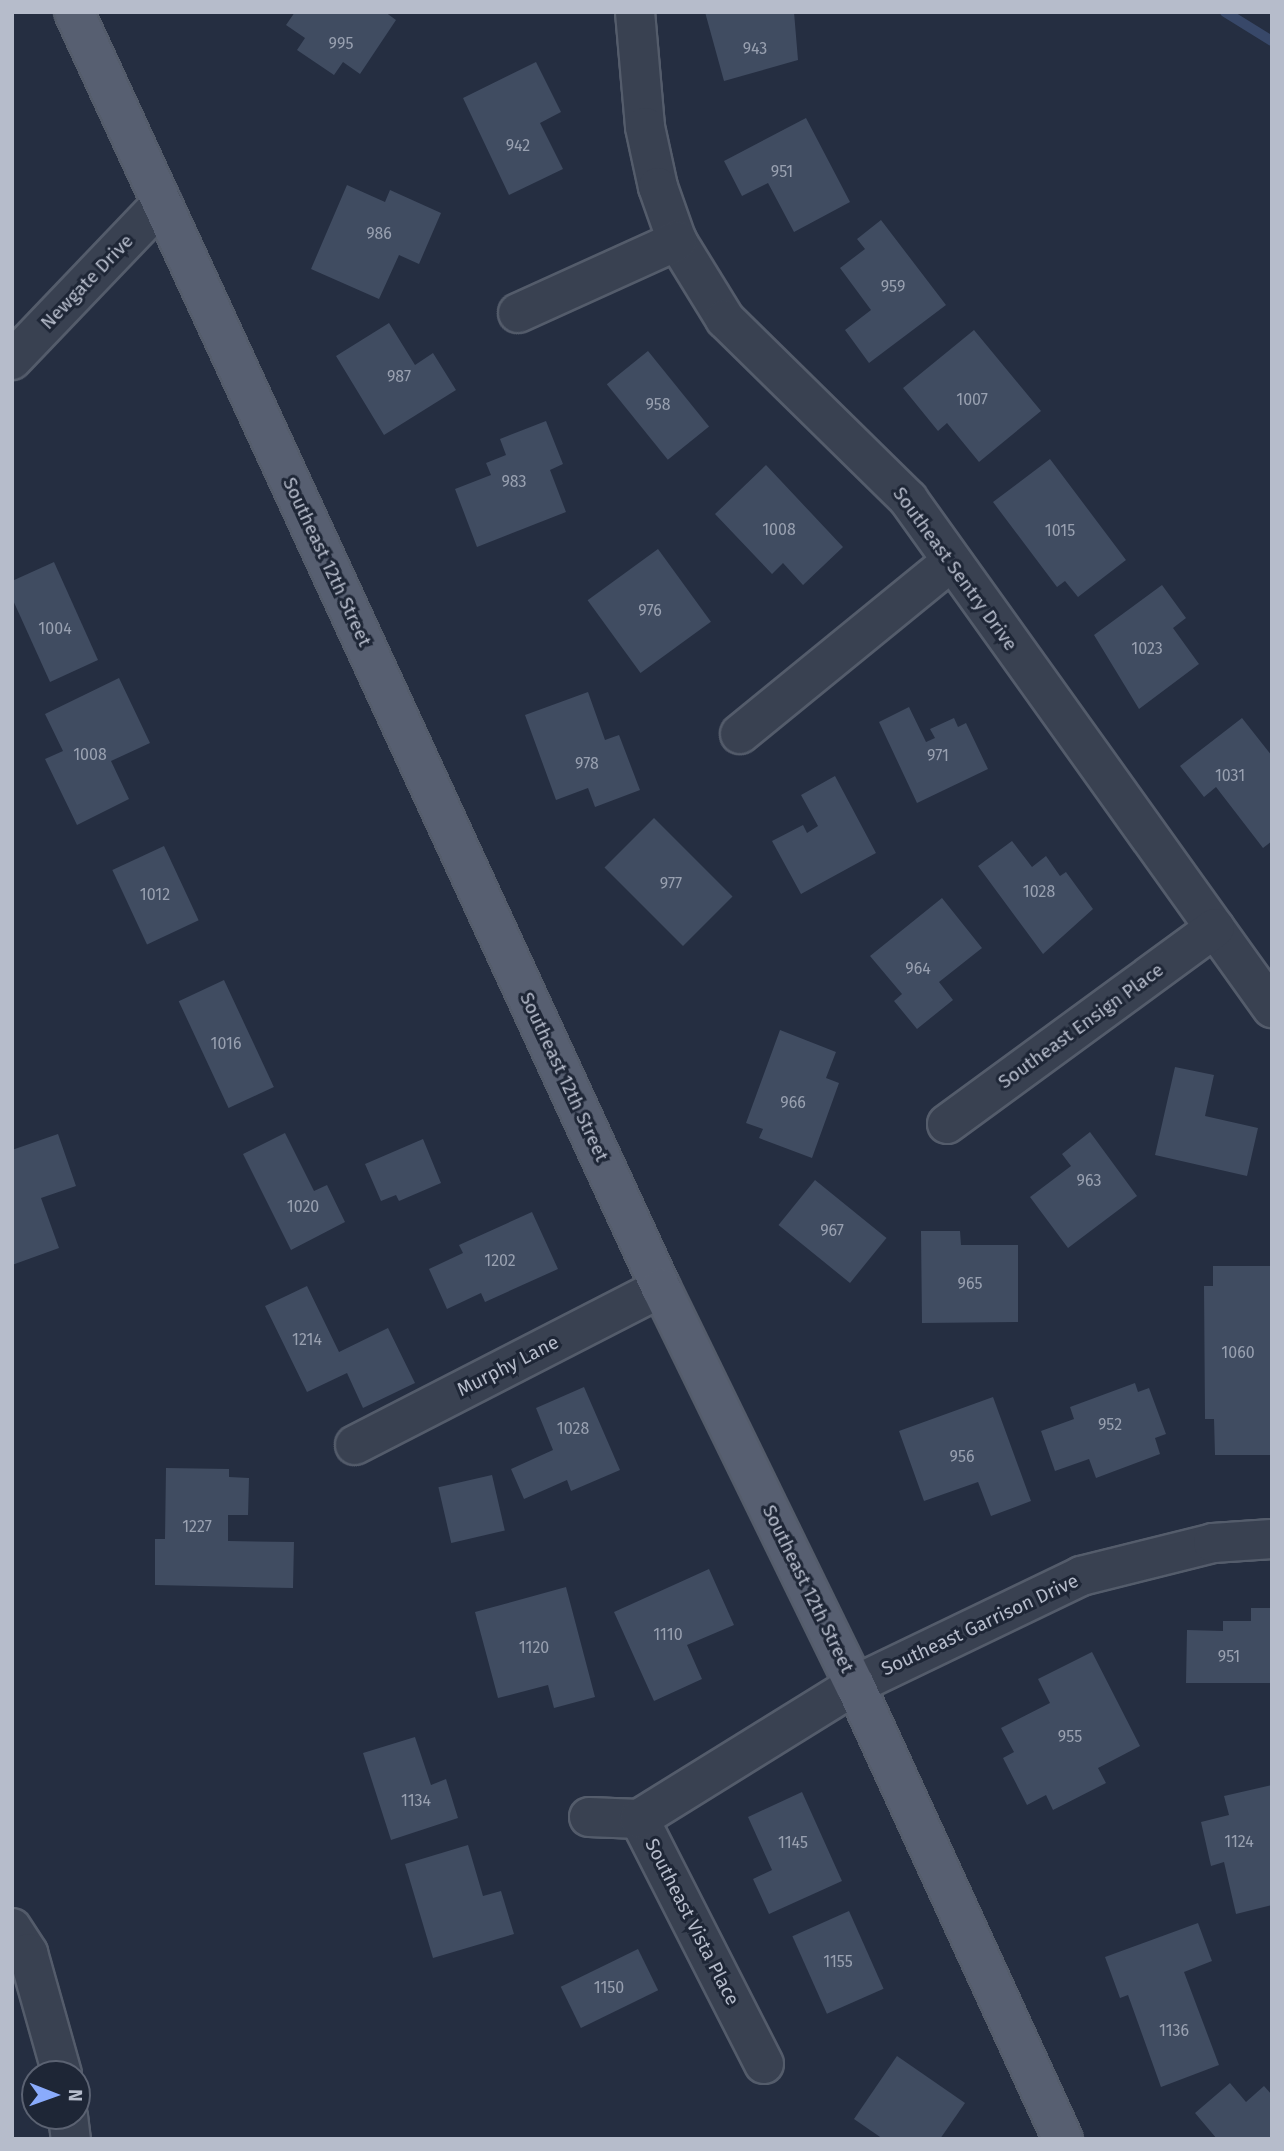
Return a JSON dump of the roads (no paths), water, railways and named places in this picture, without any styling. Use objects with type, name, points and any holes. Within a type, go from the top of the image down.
[{"type":"main road","name":"Southeast 12th Street","points":[[74,12],[661,1288],[855,1685],[1063,2139]]},
{"type":"street","name":"Southeast Sentry Drive","points":[[635,12],[645,127],[677,241],[725,318],[908,499],[1272,1008]]},
{"type":"street","name":"Newgate Drive","points":[[12,360],[162,203]]},
{"type":"street","points":[[518,313],[677,241]]},
{"type":"street","points":[[740,734],[951,562]]},
{"type":"street","name":"Southeast Ensign Place","points":[[947,1124],[1215,928]]},
{"type":"street","name":"Murphy Lane","points":[[355,1445],[661,1288]]},
{"type":"street","name":"Southeast Garrison Drive","points":[[855,1685],[1081,1576],[1213,1543],[1272,1539]]},
{"type":"street","name":"Southeast Vista Place","points":[[764,2064],[639,1819],[855,1685]]},
{"type":"street","points":[[589,1817],[639,1819]]},
{"type":"street","points":[[12,1928],[28,1953],[58,2060]]},
{"type":"waterway","points":[[1225,12],[1272,41]]}]
